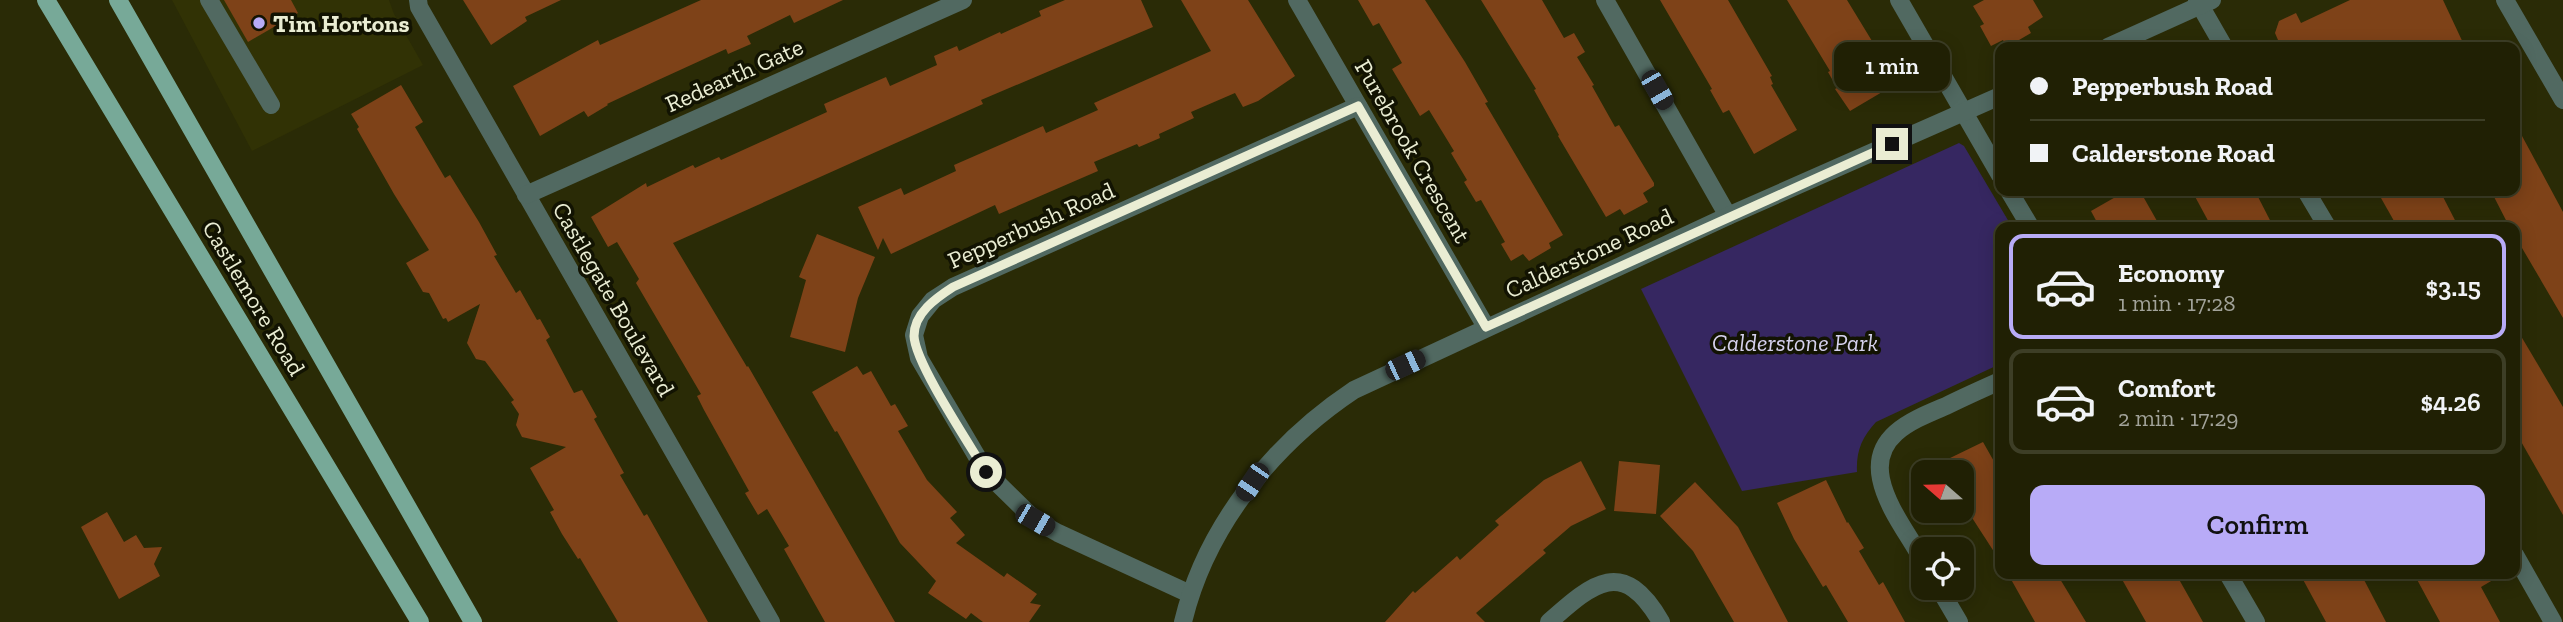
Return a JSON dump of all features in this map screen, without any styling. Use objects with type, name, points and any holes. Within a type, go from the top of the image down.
[{"type":"main road","name":"Castlemore Road","points":[[46,0],[420,622]]},
{"type":"main road","name":"Castlemore Road","points":[[118,0],[473,622]]},
{"type":"street","points":[[209,0],[271,105]]},
{"type":"street","name":"Castlegate Boulevard","points":[[418,0],[419,7],[771,622]]},
{"type":"street","name":"Redearth Gate","points":[[526,195],[963,0]]},
{"type":"street","name":"Purebrook Crescent","points":[[1297,0],[1486,327]]},
{"type":"street","points":[[1605,0],[1728,216]]},
{"type":"street","points":[[1899,0],[1995,166]]},
{"type":"street","points":[[2505,0],[2563,100]]},
{"type":"street","points":[[2119,42],[2203,2],[2222,42]]},
{"type":"street","name":"Calderstone Road","points":[[1183,622],[1190,594],[1225,523],[1245,492],[1276,455],[1301,431],[1354,390],[1728,216],[1995,98]]},
{"type":"street","name":"Pepperbush Road","points":[[1190,594],[1058,533],[1035,520],[1013,500],[986,472],[919,358],[914,335],[920,316],[933,300],[953,287],[1358,106]]},
{"type":"street","points":[[2012,196],[2027,222]]},
{"type":"street","points":[[2309,196],[2324,222]]},
{"type":"street","points":[[1911,540],[1887,499],[1881,479],[1879,459],[1887,442],[1900,428],[1995,383]]},
{"type":"street","points":[[2520,564],[2553,622]]},
{"type":"street","points":[[2231,579],[2256,622]]},
{"type":"street","points":[[1549,622],[1583,593],[1604,582],[1624,583],[1640,593],[1661,622]]},
{"type":"street","points":[[1946,600],[1959,622]]},
{"type":"shaded area","points":[[172,0],[389,0],[423,65],[252,151]]},
{"type":"green space","name":"Calderstone Park","points":[[1959,143],[1964,146],[2009,222],[1995,222],[1995,366],[1876,422],[1861,445],[1857,472],[1742,491],[1641,289]]},
{"type":"building","name":"Tim Hortons","points":[[224,0],[291,0],[298,13],[248,42]]},
{"type":"building","points":[[463,0],[561,0],[525,17],[527,21],[491,45]]},
{"type":"building","points":[[701,0],[843,0],[794,23],[790,15],[747,36],[751,44],[728,54],[726,49],[607,104],[588,117],[584,111],[540,136],[513,86],[598,40],[600,45]]},
{"type":"building","points":[[1065,0],[1141,0],[1153,27],[981,100],[983,104],[673,243],[748,366],[895,622],[825,622],[784,549],[789,546],[767,509],[758,515],[745,493],[749,491],[697,396],[701,394],[636,283],[639,279],[617,242],[608,247],[591,217],[646,183],[647,187],[693,165],[695,168],[719,157],[721,160],[827,112],[824,104],[886,77],[890,86],[937,65],[934,56],[957,46],[959,51],[1000,32],[1001,34],[1041,16],[1039,11]]},
{"type":"building","points":[[1181,0],[1248,0],[1295,76],[1258,101],[1243,107],[1235,93],[1191,112],[1194,118],[1159,134],[1160,138],[1139,147],[1137,144],[1094,162],[1098,171],[999,214],[995,205],[891,254],[883,238],[878,250],[858,207],[901,188],[904,195],[956,171],[954,165],[1043,126],[1046,133],[1098,110],[1094,103],[1211,51]]},
{"type":"building","points":[[1358,0],[1425,0],[1465,62],[1488,102],[1485,103],[1563,235],[1549,243],[1551,248],[1529,261],[1523,254],[1511,261],[1501,244],[1505,242],[1481,200],[1476,202],[1464,182],[1467,180],[1451,153],[1454,151],[1429,110],[1420,116],[1392,69],[1402,63],[1379,23],[1373,26]]},
{"type":"building","points":[[1481,0],[1542,0],[1564,38],[1574,33],[1585,52],[1577,57],[1594,85],[1592,86],[1615,127],[1619,125],[1654,183],[1654,186],[1643,193],[1648,202],[1624,215],[1620,209],[1606,217],[1558,136],[1534,90],[1536,89]]},
{"type":"building","points":[[1660,0],[1728,0],[1772,76],[1771,85],[1797,130],[1754,154],[1729,110],[1723,113]]},
{"type":"building","points":[[1787,0],[1847,0],[1894,85],[1850,111],[1835,89],[1837,88],[1828,72],[1830,71]]},
{"type":"building","points":[[1984,0],[2033,0],[2043,17],[2028,27],[2031,33],[2016,42],[2003,40],[1991,46],[1980,26],[1984,24],[1973,6]]},
{"type":"building","points":[[2350,0],[2443,0],[2463,42],[2279,42],[2275,33],[2279,21],[2296,13],[2301,23]]},
{"type":"building","points":[[401,85],[423,122],[415,127],[445,178],[450,175],[479,222],[497,255],[494,256],[516,293],[520,290],[537,320],[540,319],[550,337],[546,340],[574,393],[582,390],[597,417],[594,419],[624,473],[620,475],[644,516],[647,514],[708,622],[618,622],[580,558],[578,559],[562,534],[550,512],[554,510],[530,468],[566,447],[522,437],[516,425],[519,414],[511,402],[514,400],[485,361],[476,359],[467,343],[480,304],[448,322],[446,318],[443,319],[429,293],[423,292],[406,263],[429,250],[394,194],[351,114]]},
{"type":"building","points":[[2520,132],[2563,212],[2563,318],[2520,245],[2520,222],[2507,222],[2494,196],[2520,196]]},
{"type":"building","points":[[2117,196],[2143,196],[2158,222],[2097,222],[2091,211]]},
{"type":"building","points":[[2195,196],[2258,196],[2271,222],[2209,222]]},
{"type":"building","points":[[2380,196],[2443,196],[2456,222],[2395,222]]},
{"type":"building","points":[[817,234],[875,257],[858,298],[845,352],[790,337],[806,280],[799,277]]},
{"type":"building","points":[[2520,334],[2563,407],[2563,515],[2520,440]]},
{"type":"building","points":[[857,366],[863,375],[871,371],[891,406],[895,404],[908,426],[898,431],[927,480],[957,512],[950,518],[965,535],[956,543],[1004,577],[1007,573],[1037,594],[1030,603],[1041,605],[1029,622],[983,622],[971,613],[966,619],[928,593],[936,581],[900,543],[812,392]]},
{"type":"building","points":[[1983,442],[1995,463],[1995,553],[1974,521],[1974,460],[1949,460]]},
{"type":"building","points":[[1581,461],[1606,509],[1571,526],[1543,550],[1546,553],[1476,613],[1485,622],[1385,622],[1413,591],[1415,593],[1457,556],[1460,560],[1499,525],[1495,521],[1544,480]]},
{"type":"building","points":[[1619,461],[1660,465],[1656,514],[1614,511]]},
{"type":"building","points":[[1826,480],[1847,523],[1864,548],[1859,551],[1879,585],[1883,582],[1905,622],[1848,622],[1794,539],[1777,503]]},
{"type":"building","points":[[1695,482],[1738,527],[1788,622],[1734,622],[1693,551],[1660,516]]},
{"type":"building","points":[[107,512],[124,542],[136,535],[144,548],[162,547],[154,564],[160,576],[119,599],[81,527]]},
{"type":"building","points":[[2011,579],[2060,579],[2086,622],[2035,622]]},
{"type":"building","points":[[2122,579],[2179,579],[2203,622],[2146,622]]},
{"type":"building","points":[[2303,579],[2364,579],[2386,622],[2326,622]]},
{"type":"building","points":[[2417,579],[2495,579],[2481,587],[2500,622],[2440,622]]},
{"type":"place","name":"Tim Hortons","points":[[259,23]]},
{"type":"route","points":[[986,472],[919,358],[914,335],[920,316],[933,300],[953,287],[1358,106],[1486,327],[1892,144]]}]
